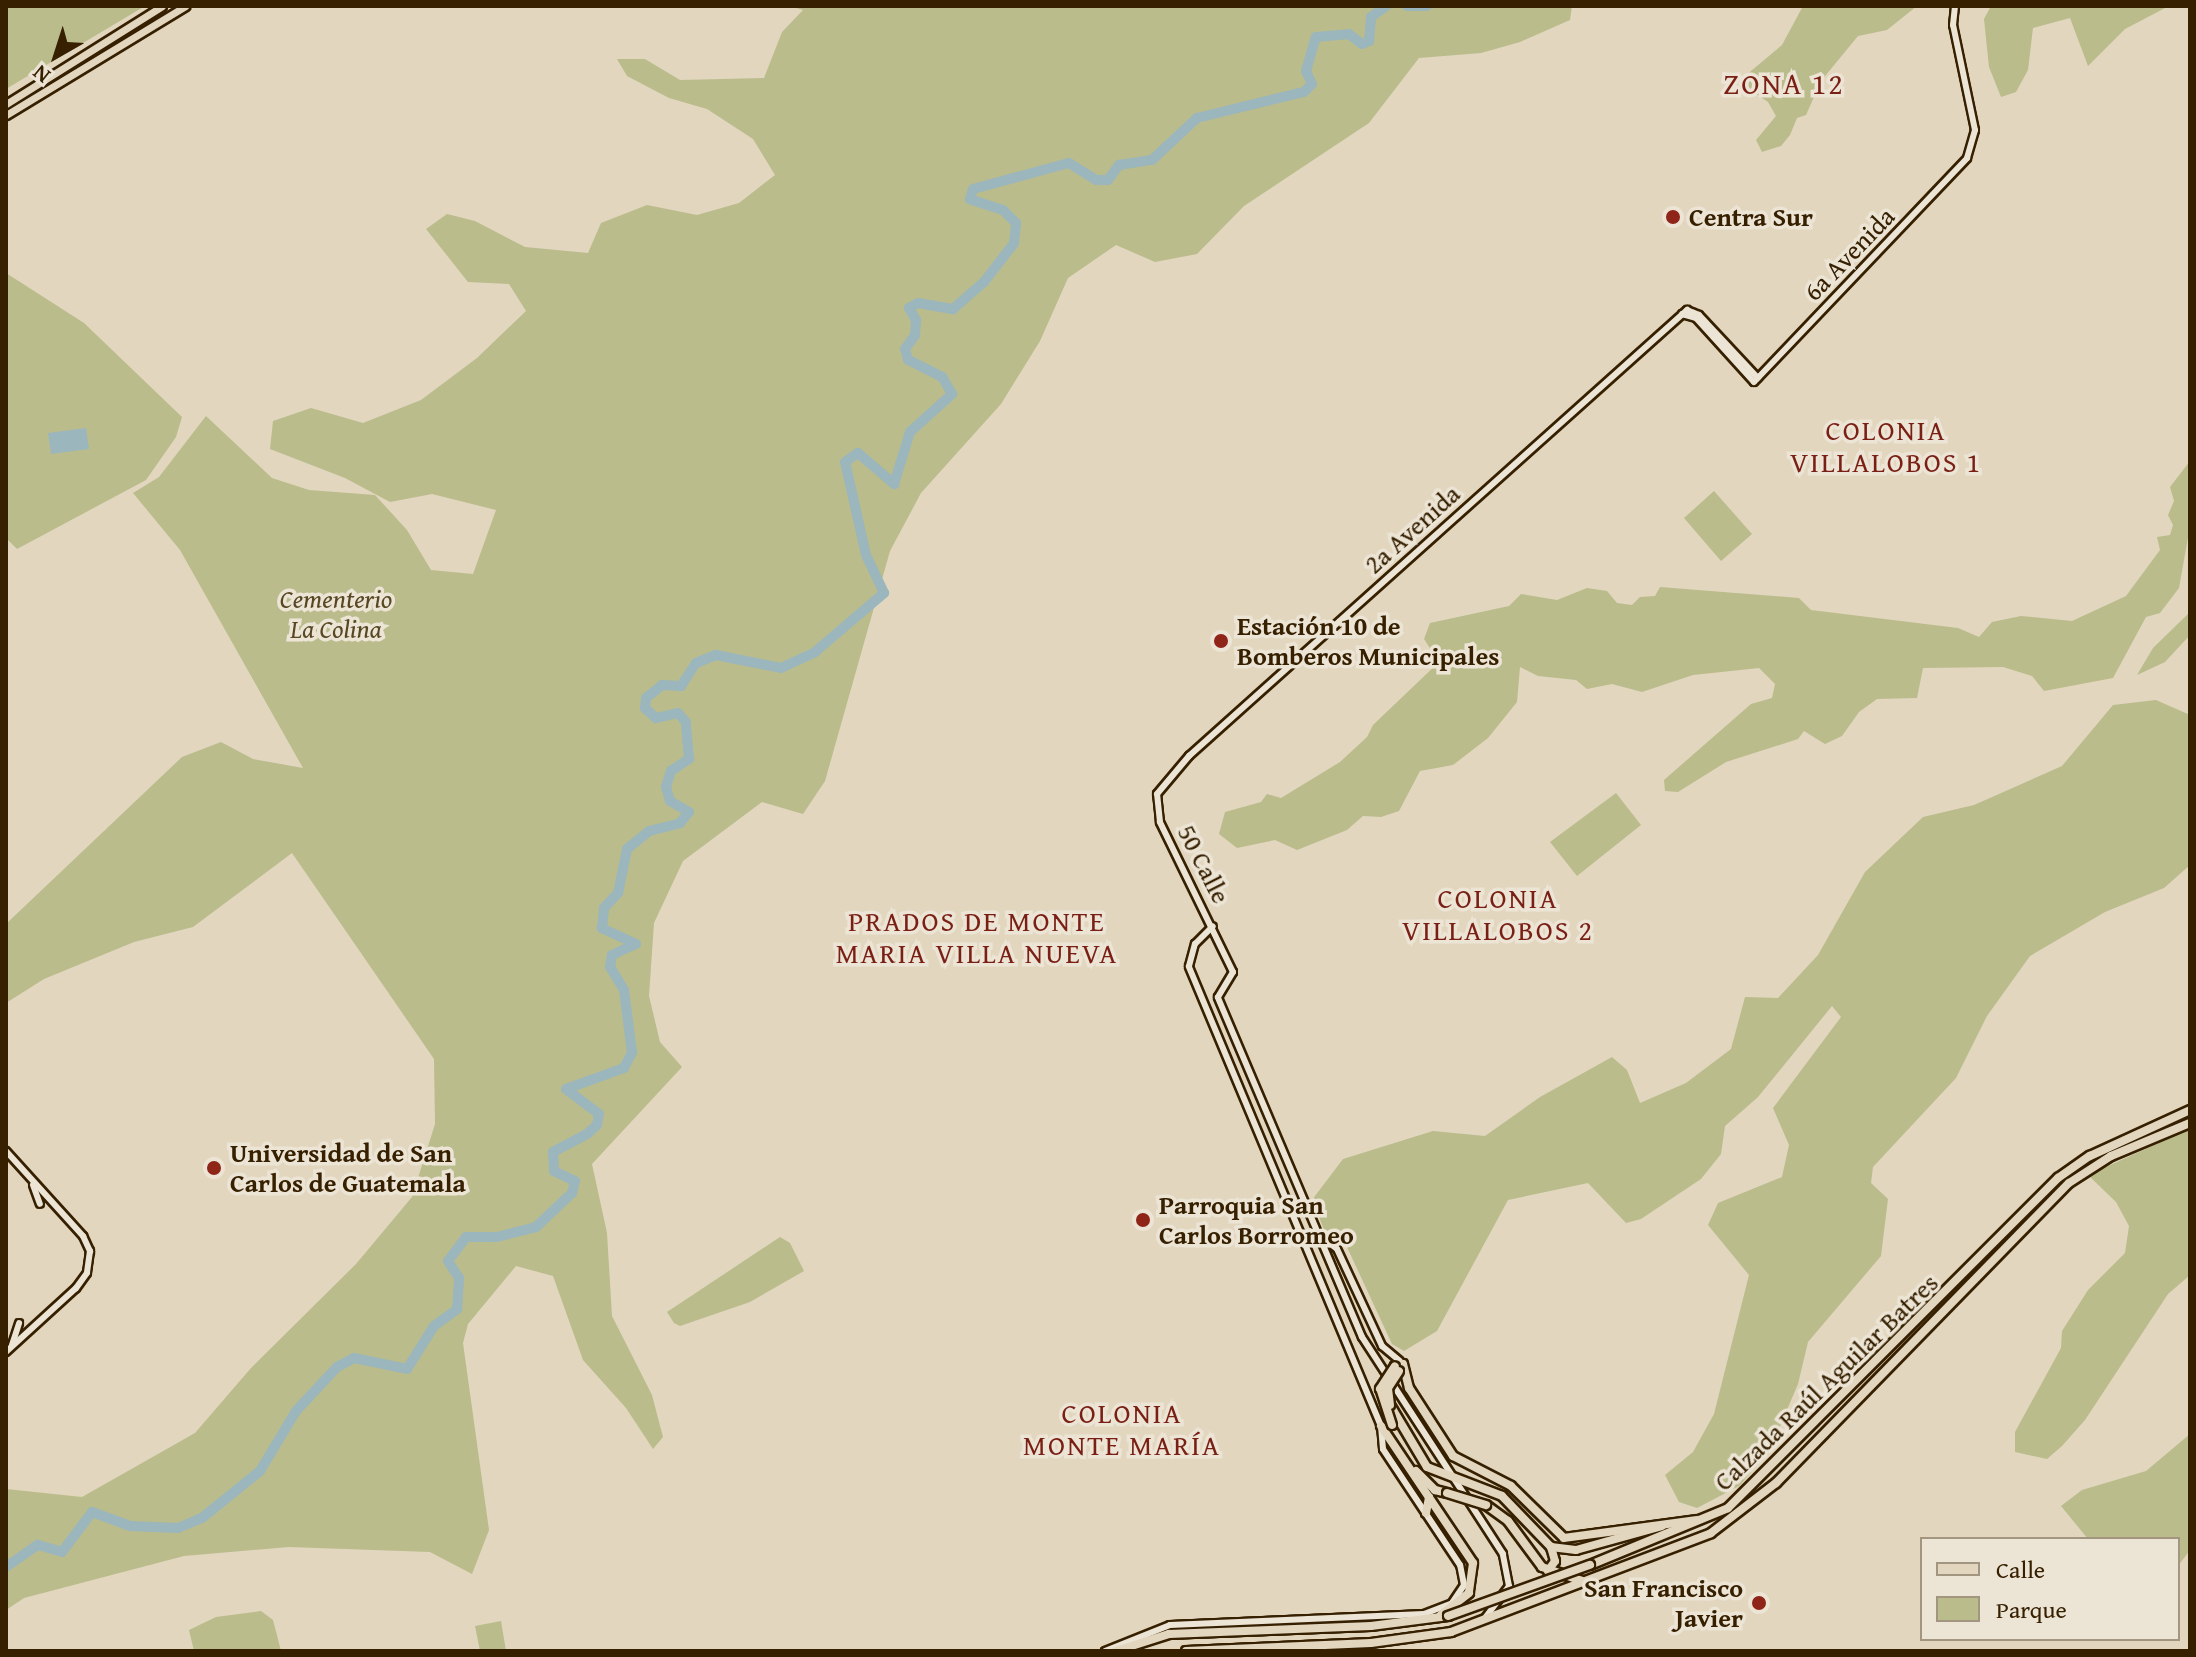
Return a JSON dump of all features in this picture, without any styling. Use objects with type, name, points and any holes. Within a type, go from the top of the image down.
[{"type":"highway","name":"Calzada Raúl Aguilar Batres","points":[[1116,1651],[1192,1632],[1371,1626],[1437,1618],[1451,1607],[1590,1565],[1699,1521],[1749,1491],[2058,1178],[2090,1156],[2190,1110]]},
{"type":"highway","name":"Calzada Raúl Aguilar Batres","points":[[1186,1651],[1423,1638],[1479,1623],[1711,1533],[1757,1501],[2069,1183],[2111,1156],[2190,1123]]},
{"type":"highway","points":[[1395,1444],[1380,1389],[1400,1367]]},
{"type":"highway","points":[[1400,1367],[1409,1388],[1453,1456],[1511,1486],[1564,1538],[1583,1540],[1654,1522],[1699,1521]]},
{"type":"highway","points":[[1400,1367],[1388,1388],[1390,1405],[1423,1463],[1434,1472],[1507,1500],[1551,1547],[1555,1561],[1548,1571]]},
{"type":"highway","points":[[1381,1426],[1473,1563],[1471,1590],[1437,1618]]},
{"type":"highway","points":[[1408,1466],[1435,1490],[1486,1505],[1508,1521],[1548,1571],[1585,1582]]},
{"type":"highway","points":[[1426,1513],[1429,1496]]},
{"type":"highway","points":[[1551,1547],[1576,1550],[1668,1524],[1699,1521]]},
{"type":"highway","points":[[1179,1624],[1192,1632]]},
{"type":"main road","points":[[6,104],[162,6]]},
{"type":"main road","points":[[6,115],[185,6]]},
{"type":"main road","name":"6a Avenida","points":[[1686,313],[1756,380],[1972,152],[1975,130],[1953,25],[1955,6]]},
{"type":"main road","points":[[52,75],[57,85]]},
{"type":"main road","name":"2a Avenida","points":[[1170,774],[1686,313]]},
{"type":"main road","name":"50 Calle","points":[[1170,774],[1157,794],[1158,818],[1233,972],[1218,997],[1317,1234]]},
{"type":"main road","points":[[1105,1651],[1146,1631],[1179,1624],[1369,1619],[1451,1607],[1464,1588],[1463,1573],[1383,1449],[1381,1426],[1189,966],[1195,944],[1213,926]]},
{"type":"main road","points":[[7,1152],[83,1236],[89,1267],[76,1288],[8,1350]]},
{"type":"main road","points":[[32,1179],[40,1204]]},
{"type":"main road","points":[[1317,1234],[1337,1249],[1382,1346],[1400,1367]]},
{"type":"main road","points":[[1317,1234],[1367,1346],[1497,1540],[1509,1574],[1506,1591],[1479,1623]]},
{"type":"main road","points":[[8,1350],[19,1323]]},
{"type":"green space","points":[[6,6],[145,6],[6,89]]},
{"type":"green space","name":"Cementerio La Colina","points":[[790,6],[1572,6],[1570,20],[1520,42],[1481,53],[1419,58],[1369,123],[1244,206],[1197,254],[1155,262],[1116,245],[1068,278],[1040,341],[1001,404],[921,493],[890,551],[825,781],[803,814],[762,802],[683,861],[654,923],[649,996],[660,1042],[682,1067],[592,1164],[607,1233],[612,1316],[652,1395],[663,1437],[653,1449],[626,1408],[583,1360],[553,1276],[516,1266],[468,1324],[463,1343],[489,1530],[472,1574],[430,1552],[289,1547],[184,1556],[24,1598],[6,1610],[6,1489],[82,1497],[195,1433],[251,1368],[356,1264],[412,1197],[435,1124],[434,1059],[292,853],[193,927],[134,942],[44,979],[6,1003],[6,924],[182,757],[221,742],[253,759],[303,768],[180,550],[133,493],[159,477],[206,416],[272,478],[309,490],[375,495],[407,530],[431,570],[473,574],[496,510],[432,494],[390,502],[345,478],[270,449],[273,421],[311,408],[363,423],[421,400],[477,358],[526,311],[509,284],[468,282],[426,229],[447,214],[475,221],[525,247],[588,253],[601,223],[647,205],[697,215],[739,203],[775,175],[753,139],[707,109],[669,98],[627,76],[617,59],[645,59],[680,80],[764,78],[782,32],[803,10]]},
{"type":"green space","points":[[1803,6],[1917,6],[1887,30],[1858,36],[1821,81],[1806,115],[1797,118],[1781,146],[1762,152],[1756,140],[1776,116],[1768,102],[1746,87],[1745,76],[1782,45]]},
{"type":"green space","points":[[1991,6],[2169,6],[2125,29],[2088,66],[2070,18],[2033,28],[2028,70],[2016,92],[2001,97],[1989,67],[1984,19]]},
{"type":"green space","points":[[6,273],[84,323],[182,417],[176,437],[146,480],[17,549],[6,538]]},
{"type":"green space","points":[[2190,461],[2190,526],[2179,588],[2160,613],[2146,617],[2113,678],[2044,691],[2032,676],[2003,667],[1923,668],[1917,698],[1877,699],[1859,712],[1842,736],[1825,744],[1804,731],[1798,739],[1726,762],[1678,792],[1665,791],[1664,780],[1751,704],[1772,698],[1775,684],[1759,668],[1693,675],[1642,692],[1612,684],[1587,689],[1576,680],[1538,676],[1520,667],[1517,702],[1488,738],[1453,765],[1420,771],[1399,811],[1381,817],[1363,816],[1347,830],[1297,850],[1275,840],[1237,848],[1219,834],[1225,812],[1261,802],[1267,794],[1281,798],[1340,762],[1367,737],[1373,725],[1439,662],[1424,639],[1430,623],[1509,606],[1521,594],[1557,600],[1587,588],[1607,591],[1617,603],[1632,605],[1640,597],[1655,596],[1660,587],[1799,598],[1811,610],[1958,628],[1979,637],[1992,622],[2021,616],[2072,621],[2126,596],[2160,550],[2157,537],[2170,535],[2173,525],[2168,515],[2174,501],[2170,487]]},
{"type":"green space","points":[[1714,491],[1752,534],[1721,561],[1684,518]]},
{"type":"green space","points":[[2190,612],[2190,635],[2165,662],[2137,675],[2153,648]]},
{"type":"green space","points":[[2156,700],[2190,715],[2190,865],[2164,888],[2105,912],[2030,956],[1987,1016],[1956,1078],[1873,1167],[1871,1183],[1888,1199],[1881,1256],[1808,1342],[1798,1384],[1768,1454],[1739,1486],[1697,1508],[1679,1502],[1665,1475],[1693,1452],[1714,1414],[1749,1275],[1708,1225],[1718,1203],[1782,1177],[1789,1145],[1773,1108],[1841,1017],[1832,1006],[1758,1097],[1725,1126],[1721,1154],[1701,1179],[1641,1219],[1626,1223],[1588,1183],[1508,1200],[1437,1331],[1404,1351],[1392,1344],[1346,1245],[1325,1232],[1312,1200],[1343,1159],[1433,1131],[1485,1136],[1540,1097],[1612,1057],[1627,1070],[1640,1103],[1686,1083],[1731,1049],[1745,997],[1778,998],[1818,955],[1865,872],[1923,817],[1974,805],[2062,766],[2113,705]]},
{"type":"green space","points":[[1616,793],[1641,825],[1577,876],[1550,842]]},
{"type":"green space","points":[[2190,1129],[2190,1275],[2168,1294],[2085,1420],[2062,1446],[2047,1459],[2015,1452],[2015,1432],[2061,1348],[2062,1331],[2088,1290],[2125,1253],[2129,1226],[2116,1202],[2088,1175]]},
{"type":"green space","points":[[780,1237],[790,1243],[804,1271],[750,1302],[680,1326],[674,1323],[667,1312]]},
{"type":"green space","points":[[2190,1434],[2190,1550],[2180,1563],[2180,1537],[2086,1537],[2061,1506],[2082,1490],[2146,1471]]},
{"type":"green space","points":[[261,1611],[273,1620],[281,1651],[194,1651],[189,1630],[216,1617]]},
{"type":"green space","points":[[501,1621],[506,1651],[480,1651],[475,1626]]},
{"type":"water","points":[[86,428],[89,449],[51,454],[48,433]]},
{"type":"waterway","points":[[6,1567],[38,1545],[62,1552],[92,1512],[130,1526],[178,1528],[202,1518],[260,1471],[296,1411],[337,1367],[354,1358],[407,1369],[434,1326],[457,1309],[459,1278],[448,1261],[466,1237],[497,1237],[536,1227],[572,1193],[575,1181],[554,1171],[553,1152],[588,1133],[597,1125],[599,1114],[566,1089],[624,1068],[632,1052],[624,990],[610,967],[612,955],[636,944],[602,928],[604,908],[618,893],[627,849],[649,831],[680,823],[689,812],[670,801],[666,787],[671,771],[689,759],[686,722],[678,713],[656,718],[645,708],[646,698],[662,685],[681,686],[696,663],[716,655],[781,668],[815,652],[884,593],[866,555],[845,462],[858,453],[894,484],[910,432],[952,394],[942,377],[908,360],[905,349],[915,335],[916,320],[909,308],[918,303],[953,309],[984,282],[1014,243],[1016,223],[1003,210],[970,199],[973,189],[1069,163],[1096,180],[1108,180],[1119,165],[1152,160],[1197,118],[1304,92],[1312,84],[1306,71],[1316,37],[1349,34],[1362,44],[1369,41],[1371,17],[1386,6]]},
{"type":"waterway","points":[[1407,6],[1427,6]]},
{"type":"place","name":"Centra Sur","points":[[1673,217]]},
{"type":"place","name":"Estación 10 de Bomberos Municipales","points":[[1221,641]]},
{"type":"place","name":"Universidad de San Carlos de Guatemala","points":[[214,1168]]},
{"type":"place","name":"Parroquia San Carlos Borromeo","points":[[1143,1220]]},
{"type":"place","name":"San Francisco Javier","points":[[1759,1603]]},
{"type":"district","name":"ZONA 12","points":[[1784,83]]},
{"type":"district","name":"COLONIA VILLALOBOS 1","points":[[1886,446]]},
{"type":"district","name":"COLONIA VILLALOBOS 2","points":[[1498,914]]},
{"type":"district","name":"PRADOS DE MONTE MARIA VILLA NUEVA","points":[[977,937]]},
{"type":"district","name":"COLONIA MONTE MARÍA","points":[[1122,1429]]}]
